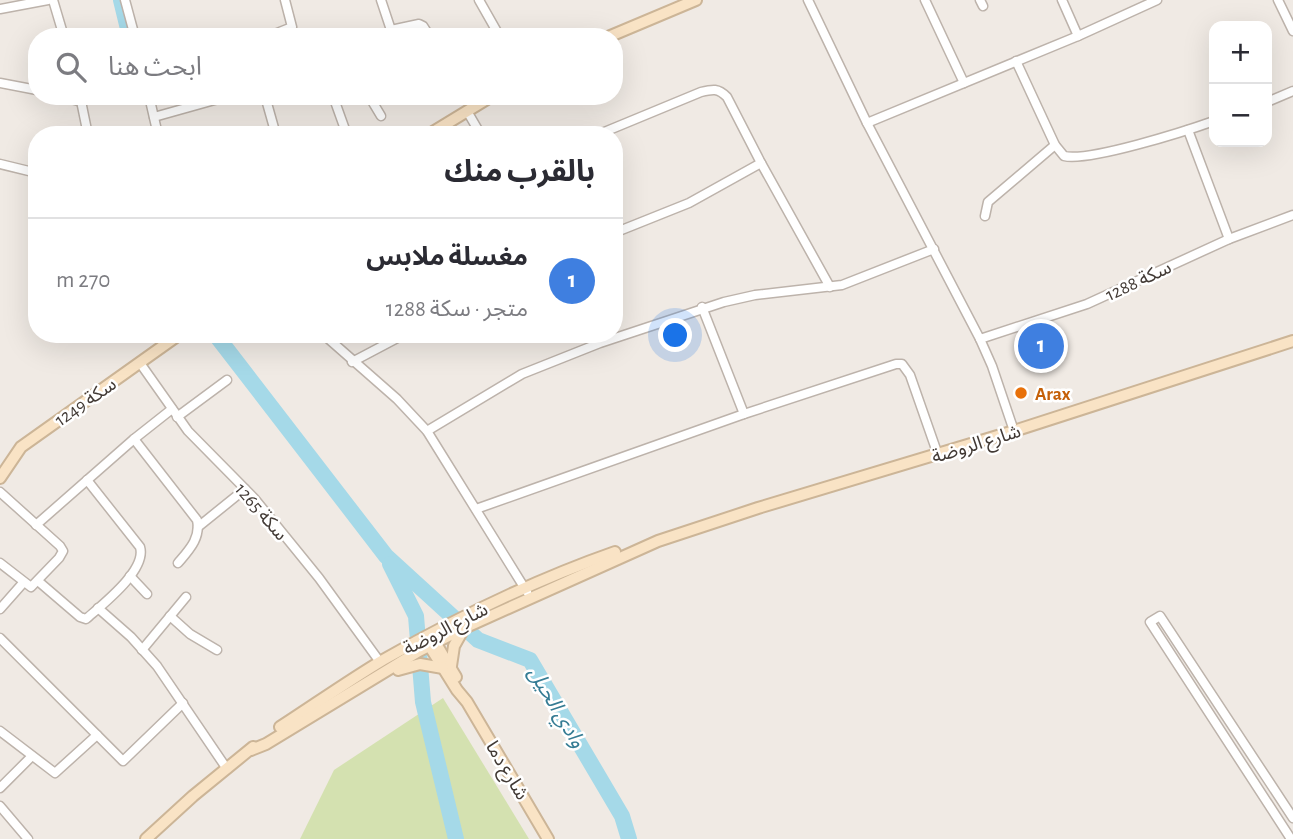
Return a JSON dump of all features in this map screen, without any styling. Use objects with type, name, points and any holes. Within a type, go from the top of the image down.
[{"type":"main road","points":[[623,31],[696,0]]},
{"type":"main road","points":[[443,126],[477,105]]},
{"type":"main road","name":"شارع الروضة","points":[[146,839],[262,738],[380,662],[617,552],[938,455],[1293,341]]},
{"type":"main road","name":"سكة 1249","points":[[2,471],[21,447],[168,343]]},
{"type":"main road","name":"شارع الروضة","points":[[251,750],[266,744],[430,640],[464,628],[527,593]]},
{"type":"main road","points":[[330,704],[349,698],[406,666],[425,664],[447,667],[464,628]]},
{"type":"main road","name":"شارع دما","points":[[430,640],[463,690],[467,702],[548,839]]},
{"type":"street","points":[[0,9],[50,0],[61,28]]},
{"type":"street","points":[[125,0],[133,28]]},
{"type":"street","points":[[285,0],[292,27],[290,28]]},
{"type":"street","points":[[381,0],[387,28]]},
{"type":"street","points":[[479,0],[495,28]]},
{"type":"street","points":[[808,0],[867,123],[980,339],[1014,431]]},
{"type":"street","points":[[925,0],[964,83]]},
{"type":"street","points":[[1062,0],[1078,36]]},
{"type":"street","points":[[867,123],[1078,36],[1157,0]]},
{"type":"street","points":[[1278,0],[1293,31]]},
{"type":"street","points":[[407,28],[419,24],[424,28]]},
{"type":"street","points":[[1016,61],[1055,145],[1064,156],[1073,158],[1209,123]]},
{"type":"street","points":[[0,83],[28,88]]},
{"type":"street","points":[[620,126],[712,89],[721,90],[830,287]]},
{"type":"street","points":[[1272,100],[1293,92]]},
{"type":"street","points":[[82,105],[86,126]]},
{"type":"street","points":[[151,105],[156,126]]},
{"type":"street","points":[[154,117],[197,105]]},
{"type":"street","points":[[268,105],[273,126]]},
{"type":"street","points":[[335,105],[344,126]]},
{"type":"street","points":[[374,105],[381,116]]},
{"type":"street","points":[[467,111],[476,126]]},
{"type":"street","points":[[1188,130],[1229,239]]},
{"type":"street","points":[[985,216],[988,202],[1055,145]]},
{"type":"street","points":[[623,229],[689,203],[761,163]]},
{"type":"street","points":[[0,164],[28,171]]},
{"type":"street","name":"سكة 1288","points":[[980,339],[1087,304],[1229,239],[1293,215]]},
{"type":"street","points":[[623,336],[702,307],[755,295],[830,287],[859,279],[934,249]]},
{"type":"street","points":[[702,307],[744,414]]},
{"type":"street","points":[[332,343],[397,400],[427,431],[527,593]]},
{"type":"street","points":[[352,362],[388,343]]},
{"type":"street","points":[[427,431],[522,374],[600,344]]},
{"type":"street","name":"سكة 1265","points":[[140,363],[197,441],[246,489],[319,578],[380,662]]},
{"type":"street","points":[[476,509],[889,365],[902,364],[910,375],[938,455]]},
{"type":"street","points":[[36,525],[134,439],[226,380]]},
{"type":"street","points":[[134,439],[192,514],[198,527],[195,541],[178,563]]},
{"type":"street","points":[[38,581],[86,619],[130,576],[141,561],[140,547],[87,480]]},
{"type":"street","points":[[198,527],[246,489]]},
{"type":"street","points":[[0,492],[63,551],[60,558],[31,587],[0,563]]},
{"type":"street","points":[[130,576],[147,594]]},
{"type":"street","points":[[0,609],[23,583]]},
{"type":"street","points":[[142,650],[186,597]]},
{"type":"street","points":[[98,608],[142,650],[183,703],[227,769]]},
{"type":"street","points":[[1292,839],[1150,622],[1160,616],[1293,818]]},
{"type":"street","points":[[170,617],[190,635],[217,650]]},
{"type":"street","points":[[0,638],[123,761],[183,703]]},
{"type":"street","points":[[0,731],[55,774],[97,735]]},
{"type":"street","points":[[0,788],[32,756]]},
{"type":"street","points":[[0,806],[28,839]]},
{"type":"green space","points":[[443,698],[529,839],[300,839],[334,770]]},
{"type":"waterway","name":"وادي الحيل","points":[[121,0],[128,28]]},
{"type":"waterway","name":"وادي الحيل","points":[[222,343],[386,556],[478,640],[530,660],[622,816],[629,839]]},
{"type":"waterway","name":"وادي الحيل","points":[[390,564],[416,616],[423,702],[456,839]]},
{"type":"place","name":"مغسلة ملابس","points":[[1041,346]]},
{"type":"place","name":"Arax","points":[[1021,393]]}]
